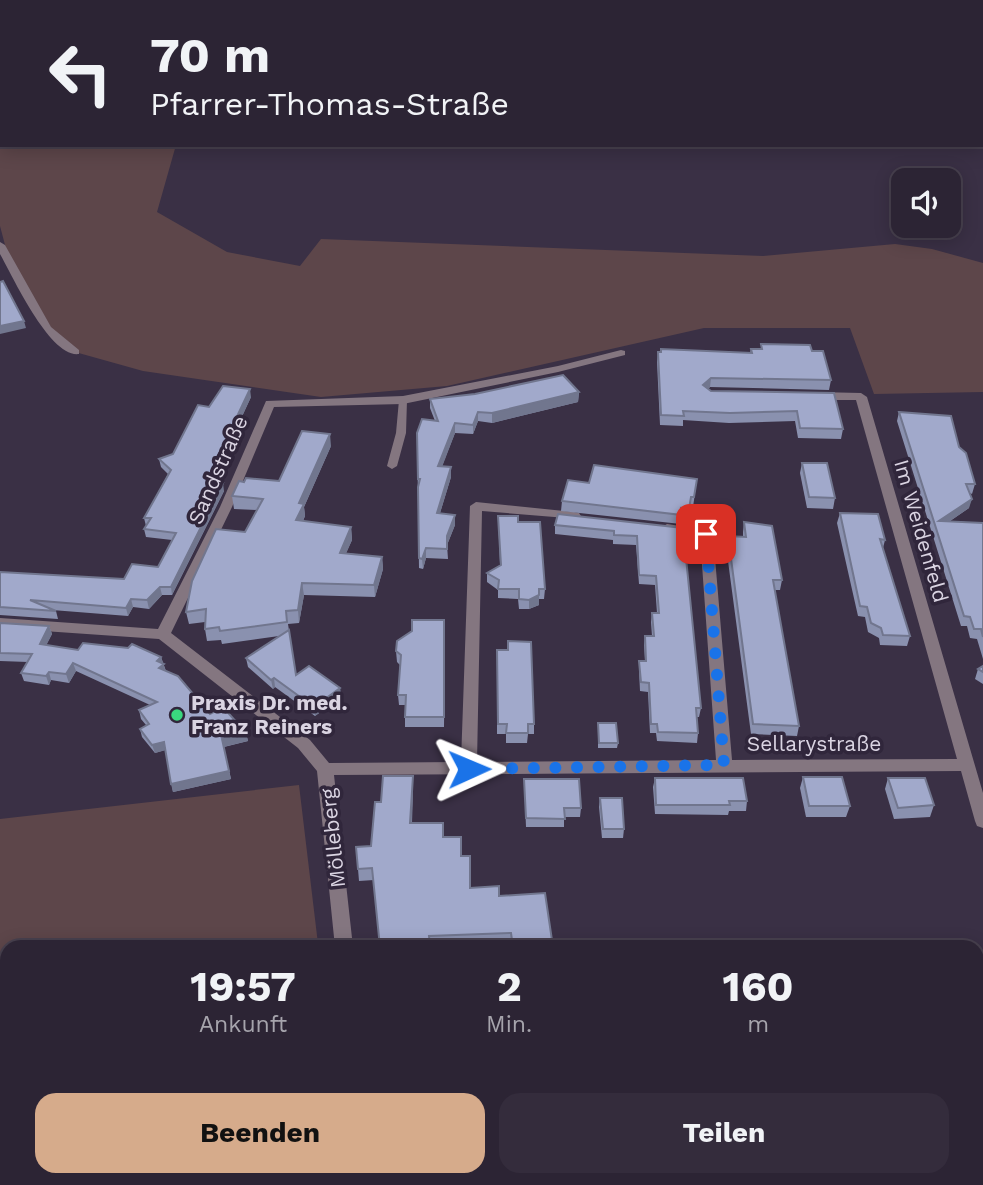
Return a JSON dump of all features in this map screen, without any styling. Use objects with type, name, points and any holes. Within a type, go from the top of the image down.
[{"type":"street","points":[[0,245],[47,329],[75,352]]},
{"type":"street","name":"Sandstraße","points":[[163,634],[226,507],[270,404],[402,400],[558,369],[621,353]]},
{"type":"street","name":"Im Weidenfeld","points":[[806,396],[861,399],[983,821]]},
{"type":"street","points":[[469,769],[476,506],[587,518]]},
{"type":"street","points":[[652,526],[706,534],[724,765]]},
{"type":"street","points":[[0,623],[163,634]]},
{"type":"street","name":"Mölleberg","points":[[163,634],[304,744],[325,769],[343,940]]},
{"type":"street","name":"Sellarystraße","points":[[325,769],[967,765]]},
{"type":"lane","points":[[391,466],[401,433],[402,400]]},
{"type":"shaded area","points":[[0,147],[175,147],[157,212],[227,252],[300,266],[321,239],[763,256],[895,244],[932,249],[983,263],[983,392],[874,394],[850,328],[704,328],[447,386],[321,397],[143,371],[75,352],[47,329],[9,260],[0,226]]},
{"type":"shaded area","points":[[299,785],[318,940],[0,940],[0,819]]},
{"type":"building","points":[[3,281],[24,321],[0,326],[0,282]]},
{"type":"building","points":[[761,344],[810,345],[812,351],[823,351],[831,380],[711,378],[703,385],[711,391],[834,393],[843,429],[800,428],[797,411],[683,411],[684,416],[661,415],[658,352],[661,352],[661,349],[752,353],[751,349],[762,349]]},
{"type":"building","points":[[563,375],[579,392],[492,413],[478,412],[473,425],[455,423],[438,466],[451,467],[437,513],[455,515],[447,536],[447,549],[426,548],[422,559],[419,558],[420,479],[417,433],[422,419],[438,421],[430,399],[475,394]]},
{"type":"building","points":[[223,386],[250,389],[207,480],[223,483],[171,587],[160,587],[147,600],[131,599],[126,608],[30,600],[56,611],[0,607],[0,572],[124,579],[132,564],[158,567],[176,533],[144,529],[151,518],[144,518],[171,470],[159,459],[173,454],[198,405],[209,407]]},
{"type":"building","points":[[899,412],[951,416],[959,447],[966,453],[975,484],[966,484],[972,499],[939,521],[983,523],[983,637],[981,629],[974,629],[970,617],[964,616]]},
{"type":"building","points":[[302,431],[330,434],[299,503],[304,504],[296,520],[351,527],[340,553],[382,557],[374,585],[302,583],[298,610],[286,611],[287,622],[220,631],[219,627],[205,629],[206,609],[186,612],[192,581],[216,529],[245,532],[263,499],[232,496],[239,481],[244,482],[246,478],[279,481]]},
{"type":"building","points":[[802,463],[827,463],[835,498],[809,497]]},
{"type":"building","points":[[594,465],[697,479],[694,497],[691,497],[689,509],[681,508],[682,515],[562,501],[568,480],[589,483]]},
{"type":"building","points":[[840,513],[878,514],[885,540],[880,539],[910,636],[883,635],[881,628],[871,623],[867,607],[860,606]]},
{"type":"building","points":[[558,514],[683,528],[701,708],[696,708],[698,733],[658,732],[657,724],[651,724],[649,683],[641,682],[639,661],[646,661],[645,636],[654,636],[652,613],[659,613],[656,576],[639,575],[637,536],[555,525]]},
{"type":"building","points":[[498,516],[518,516],[518,522],[540,522],[545,589],[539,589],[539,595],[529,600],[519,599],[519,589],[498,589],[499,580],[487,573],[501,565]]},
{"type":"building","points":[[744,522],[772,526],[782,580],[773,580],[799,726],[753,724],[728,536],[746,537]]},
{"type":"building","points":[[412,620],[444,620],[444,717],[405,717],[406,695],[398,695],[401,655],[396,651],[397,641],[412,631]]},
{"type":"building","points":[[0,623],[49,626],[40,644],[78,650],[83,643],[128,648],[132,644],[161,657],[157,661],[164,664],[159,668],[178,676],[210,714],[223,707],[246,733],[222,739],[229,771],[171,784],[164,742],[152,745],[140,729],[149,724],[139,710],[157,702],[73,663],[66,674],[49,672],[46,676],[21,673],[32,654],[0,653]]},
{"type":"building","points":[[289,630],[296,675],[309,666],[340,688],[314,707],[274,678],[271,680],[246,658]]},
{"type":"building","points":[[508,641],[531,642],[534,724],[528,724],[528,733],[506,733],[507,724],[498,724],[497,650],[508,650]]},
{"type":"building","points":[[598,723],[616,723],[618,743],[599,743]]},
{"type":"building","points":[[383,776],[413,776],[410,823],[443,823],[443,837],[461,837],[461,856],[470,856],[470,888],[499,886],[499,896],[545,893],[552,940],[512,940],[511,933],[429,936],[429,940],[379,940],[372,868],[358,869],[356,847],[371,846],[375,802],[381,802]]},
{"type":"building","points":[[803,777],[842,777],[850,806],[809,806]]},
{"type":"building","points":[[655,778],[743,778],[747,801],[729,801],[730,805],[656,805]]},
{"type":"building","points":[[888,778],[925,778],[934,805],[898,808]]},
{"type":"building","points":[[524,779],[579,779],[581,808],[564,808],[565,819],[526,818]]},
{"type":"building","points":[[600,798],[622,798],[624,829],[603,829]]},
{"type":"place","name":"Praxis Dr. med. Franz Reiners","points":[[177,715]]},
{"type":"route","points":[[469,769],[724,765],[706,534]]}]
